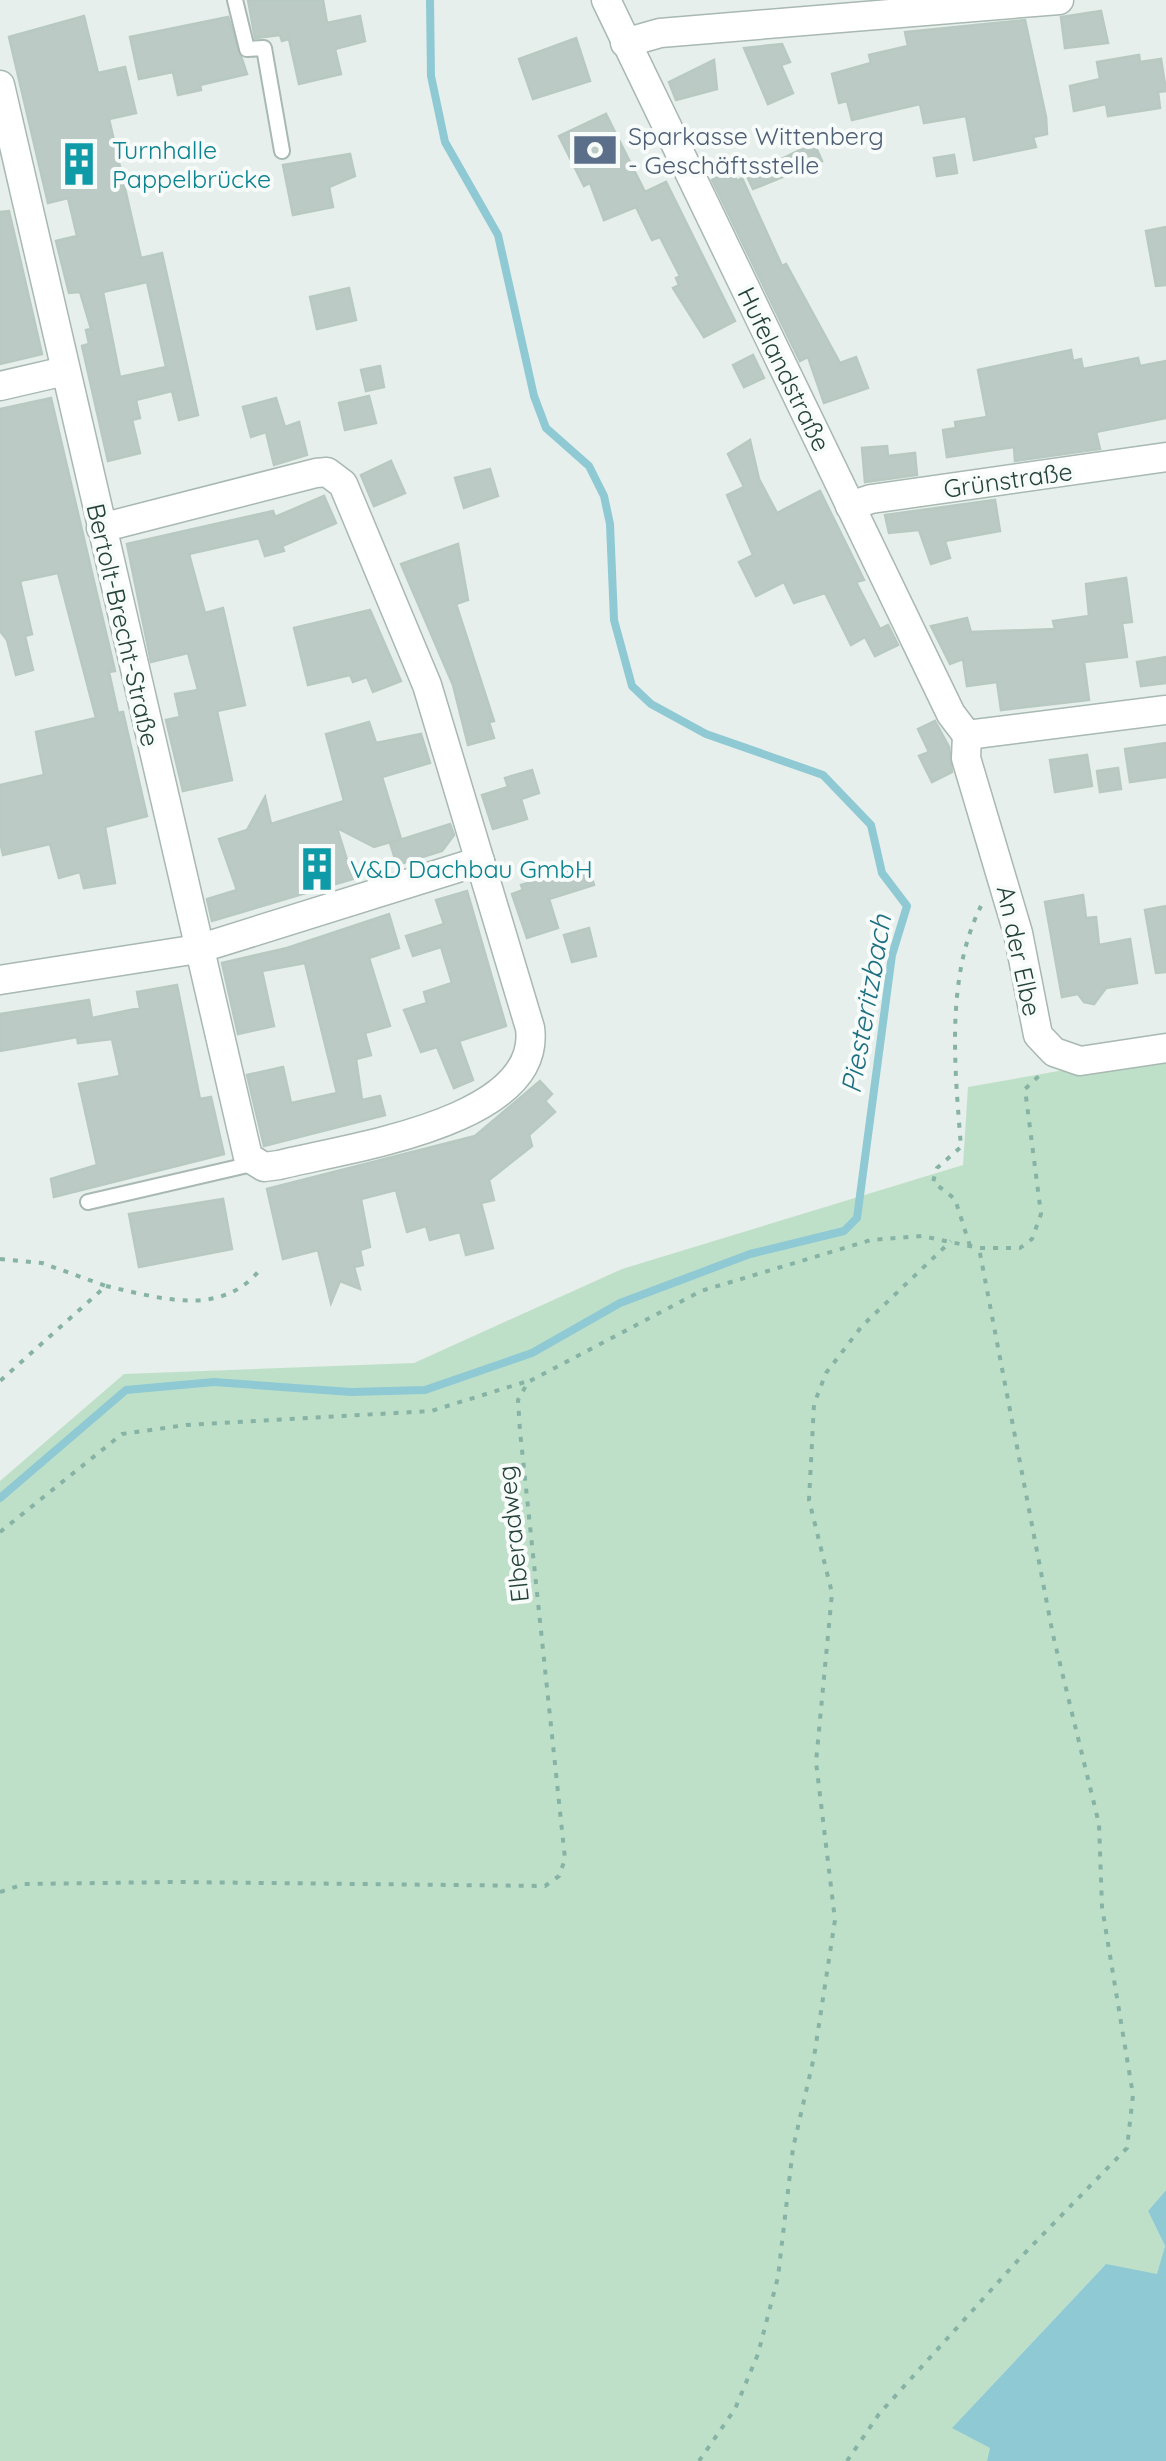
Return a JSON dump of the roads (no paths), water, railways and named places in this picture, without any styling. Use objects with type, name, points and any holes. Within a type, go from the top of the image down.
[{"type":"street","name":"Hufelandstraße","points":[[606,0],[951,714],[967,734]]},
{"type":"street","points":[[626,43],[660,33],[1060,0]]},
{"type":"street","name":"Bertolt-Brecht-Straße","points":[[0,84],[198,949],[244,1146],[252,1164]]},
{"type":"street","points":[[0,386],[65,371]]},
{"type":"street","name":"Grünstraße","points":[[850,506],[871,499],[1166,457]]},
{"type":"street","points":[[102,528],[316,473],[337,476],[417,657],[530,1028],[532,1044],[521,1072],[482,1104],[443,1124],[280,1165],[252,1164]]},
{"type":"street","points":[[967,734],[1166,710]]},
{"type":"street","name":"An der Elbe","points":[[967,734],[966,758],[1000,866],[1038,1035],[1054,1052],[1080,1061],[1166,1048]]},
{"type":"street","points":[[0,980],[198,949],[480,861]]},
{"type":"lane","points":[[235,0],[246,49],[264,48],[282,151]]},
{"type":"lane","points":[[88,1202],[252,1164]]},
{"type":"water","points":[[1166,2190],[1166,2461],[987,2461],[990,2448],[952,2428],[1106,2264],[1157,2274],[1165,2246],[1148,2211]]},
{"type":"waterway","name":"Piesteritzbach","points":[[0,1498],[126,1390],[214,1382],[351,1392],[425,1390],[532,1353],[620,1303],[750,1254],[844,1231],[857,1218],[892,955],[907,906],[882,873],[871,825],[823,775],[706,734],[651,704],[632,686],[614,620],[610,524],[604,496],[589,466],[546,428],[534,396],[498,235],[445,142],[431,76],[430,0]]},
{"type":"place","name":"Sparkasse Wittenberg - Geschäftsstelle","points":[[595,150]]},
{"type":"place","name":"Turnhalle Pappelbrücke","points":[[79,164]]},
{"type":"place","name":"V&D Dachbau GmbH","points":[[317,869]]}]
